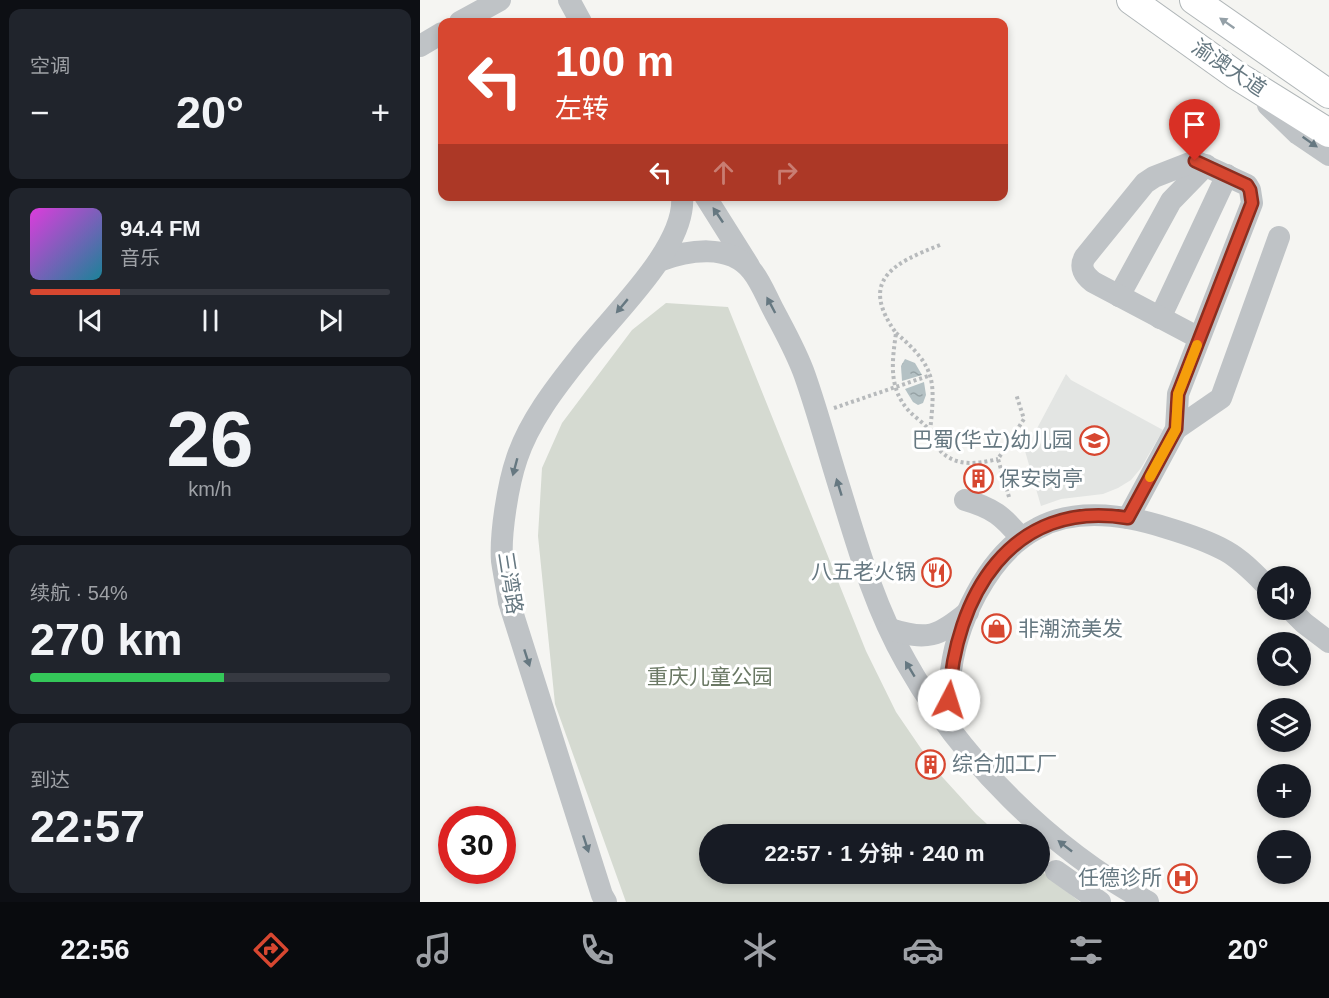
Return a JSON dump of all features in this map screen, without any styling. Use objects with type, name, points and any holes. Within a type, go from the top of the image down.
[{"type":"main road","name":"渝澳大道","points":[[1131,0],[1236,75],[1329,133]]},
{"type":"main road","name":"渝澳大道","points":[[1194,0],[1329,94]]},
{"type":"street","points":[[467,18],[500,0]]},
{"type":"street","points":[[569,0],[579,18]]},
{"type":"street","points":[[420,46],[438,35]]},
{"type":"street","points":[[1260,45],[1329,80]]},
{"type":"street","points":[[1236,75],[1298,134],[1329,155]]},
{"type":"street","points":[[1128,518],[1176,429],[1178,394],[1252,203],[1247,185],[1195,161],[1148,181],[1085,257],[1082,269],[1093,282],[1199,338]]},
{"type":"street","points":[[1119,296],[1171,201],[1206,165]]},
{"type":"street","points":[[1160,318],[1227,175]]},
{"type":"street","name":"三湾路","points":[[606,902],[509,602],[502,559],[505,517],[517,457],[541,411],[579,357],[659,261],[681,218],[682,201]]},
{"type":"street","points":[[708,201],[751,270],[790,340],[805,375],[861,560],[905,661],[952,732],[1038,825],[1084,861],[1148,902]]},
{"type":"street","points":[[1176,429],[1221,398],[1280,237]]},
{"type":"street","points":[[659,261],[696,250],[722,253],[735,258],[751,270]]},
{"type":"street","points":[[965,500],[992,509],[1008,522],[1021,538]]},
{"type":"street","points":[[952,732],[949,700],[950,678],[958,639],[968,612],[979,589],[996,563],[1021,538],[1040,527],[1083,516],[1110,515],[1152,523],[1227,551],[1257,576]]},
{"type":"street","points":[[890,629],[911,636],[930,636],[949,628],[968,612]]},
{"type":"street","points":[[1301,620],[1329,642]]},
{"type":"street","points":[[1056,871],[1100,902]]},
{"type":"path","points":[[930,432],[934,391],[931,375],[922,358],[886,320],[880,306],[880,290],[886,276],[894,266],[906,258],[940,245]]},
{"type":"path","points":[[896,333],[892,359],[894,387],[909,411],[930,432],[942,453],[954,461],[981,463],[998,459],[1024,419],[1016,394]]},
{"type":"path","points":[[817,414],[931,375]]},
{"type":"path","points":[[998,459],[1003,476]]},
{"type":"shaded area","name":"巴蜀(华立)幼儿园","points":[[1066,374],[1071,380],[1163,430],[1141,468],[1131,480],[1103,494],[1061,499],[1041,506],[1025,451]]},
{"type":"green space","name":"重庆儿童公园","points":[[666,303],[728,307],[866,651],[896,712],[935,769],[987,824],[699,824],[699,884],[1050,884],[1050,878],[1080,902],[626,902],[555,704],[538,536],[542,468],[562,423],[632,330]]},
{"type":"water","points":[[905,359],[915,363],[922,375],[902,381],[901,366]]},
{"type":"water","points":[[924,382],[926,395],[923,403],[918,405],[913,402],[905,389]]},
{"type":"slow traffic","points":[[1150,477],[1176,429],[1178,394],[1197,345]]},
{"type":"place","name":"巴蜀(华立)幼儿园","points":[[1094,440]]},
{"type":"place","name":"保安岗亭","points":[[978,479]]},
{"type":"place","name":"八五老火锅","points":[[937,572]]},
{"type":"place","name":"非潮流美发","points":[[997,629]]},
{"type":"place","name":"综合加工厂","points":[[931,764]]},
{"type":"place","name":"任德诊所","points":[[1183,878]]},
{"type":"route","points":[[949,700],[950,678],[958,639],[979,589],[996,563],[1021,538],[1040,527],[1057,521],[1083,516],[1110,515],[1128,518],[1176,429],[1178,394],[1252,203],[1252,196],[1247,185],[1195,161]]}]
